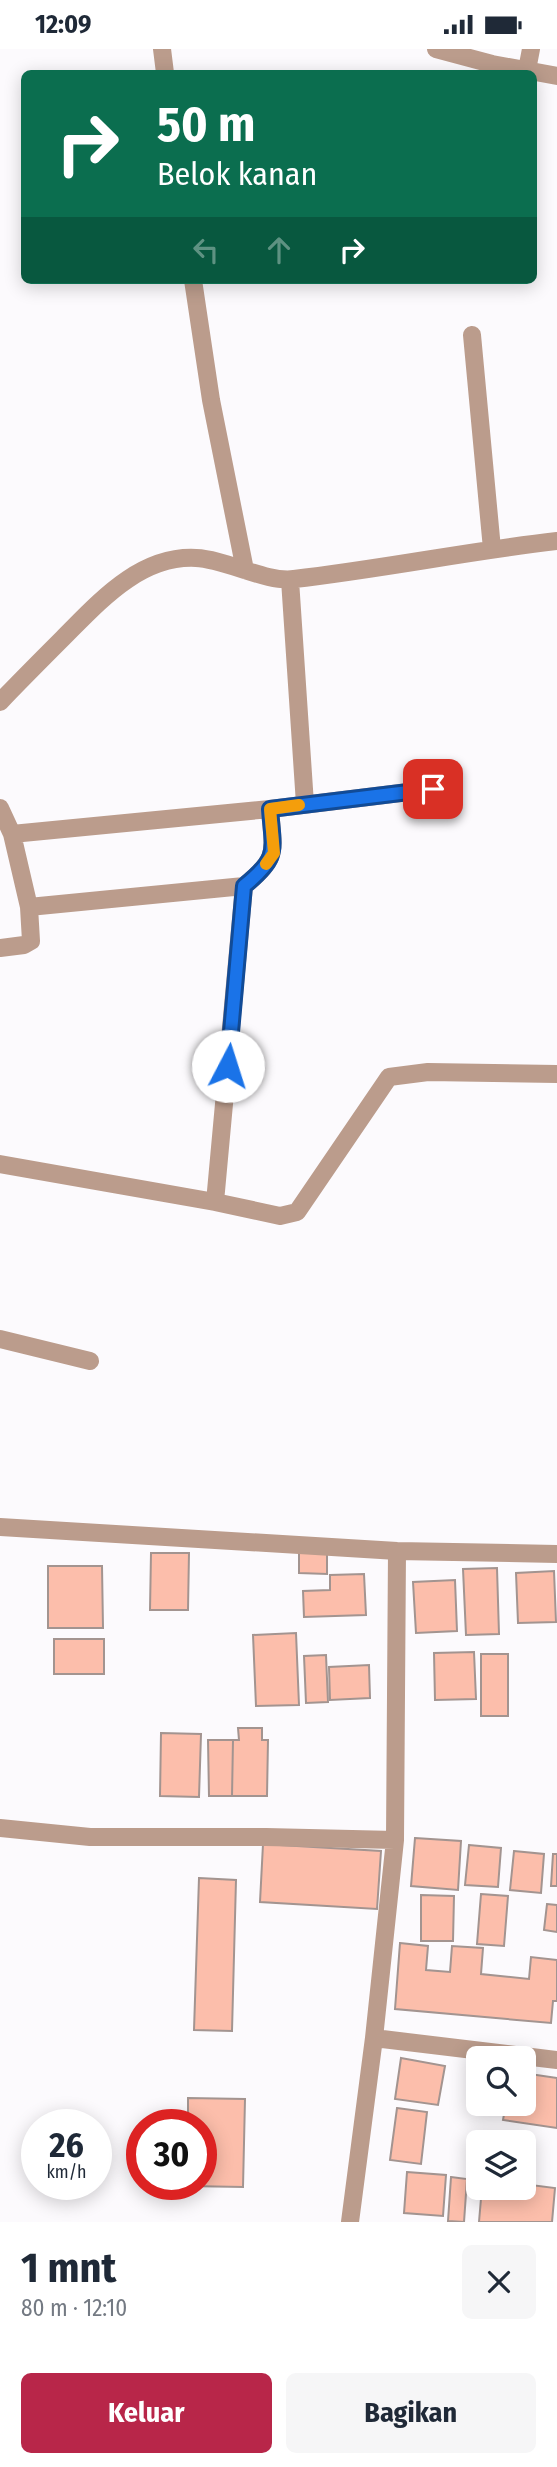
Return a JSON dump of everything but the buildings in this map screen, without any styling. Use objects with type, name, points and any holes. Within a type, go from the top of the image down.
[{"type":"street","points":[[162,49],[165,70]]},
{"type":"street","points":[[436,49],[527,70],[531,49]]},
{"type":"street","points":[[537,72],[557,76]]},
{"type":"street","points":[[194,284],[211,400],[244,570]]},
{"type":"street","points":[[472,335],[492,549]]},
{"type":"street","points":[[0,702],[105,595],[147,569],[169,561],[214,559],[244,570],[290,580],[557,541]]},
{"type":"street","points":[[290,580],[305,804]]},
{"type":"street","points":[[12,834],[270,809],[433,789]]},
{"type":"street","points":[[0,808],[12,834],[29,907],[31,941],[0,947]]},
{"type":"street","points":[[29,907],[244,886],[261,872],[274,853],[270,809]]},
{"type":"street","points":[[215,1202],[244,886]]},
{"type":"street","points":[[0,1164],[280,1216],[297,1212],[389,1077],[428,1072],[557,1074]]},
{"type":"street","points":[[0,1339],[90,1361]]},
{"type":"street","points":[[0,1527],[397,1551],[557,1554]]},
{"type":"street","points":[[350,2222],[374,2038],[395,1840],[397,1551]]},
{"type":"street","points":[[0,1828],[90,1837],[395,1840]]},
{"type":"street","points":[[374,2038],[557,2060]]},
{"type":"slow traffic","points":[[266,864],[274,853],[270,809],[299,805]]},
{"type":"route","points":[[228,1066],[244,886],[261,872],[274,853],[270,809],[433,789]]}]
